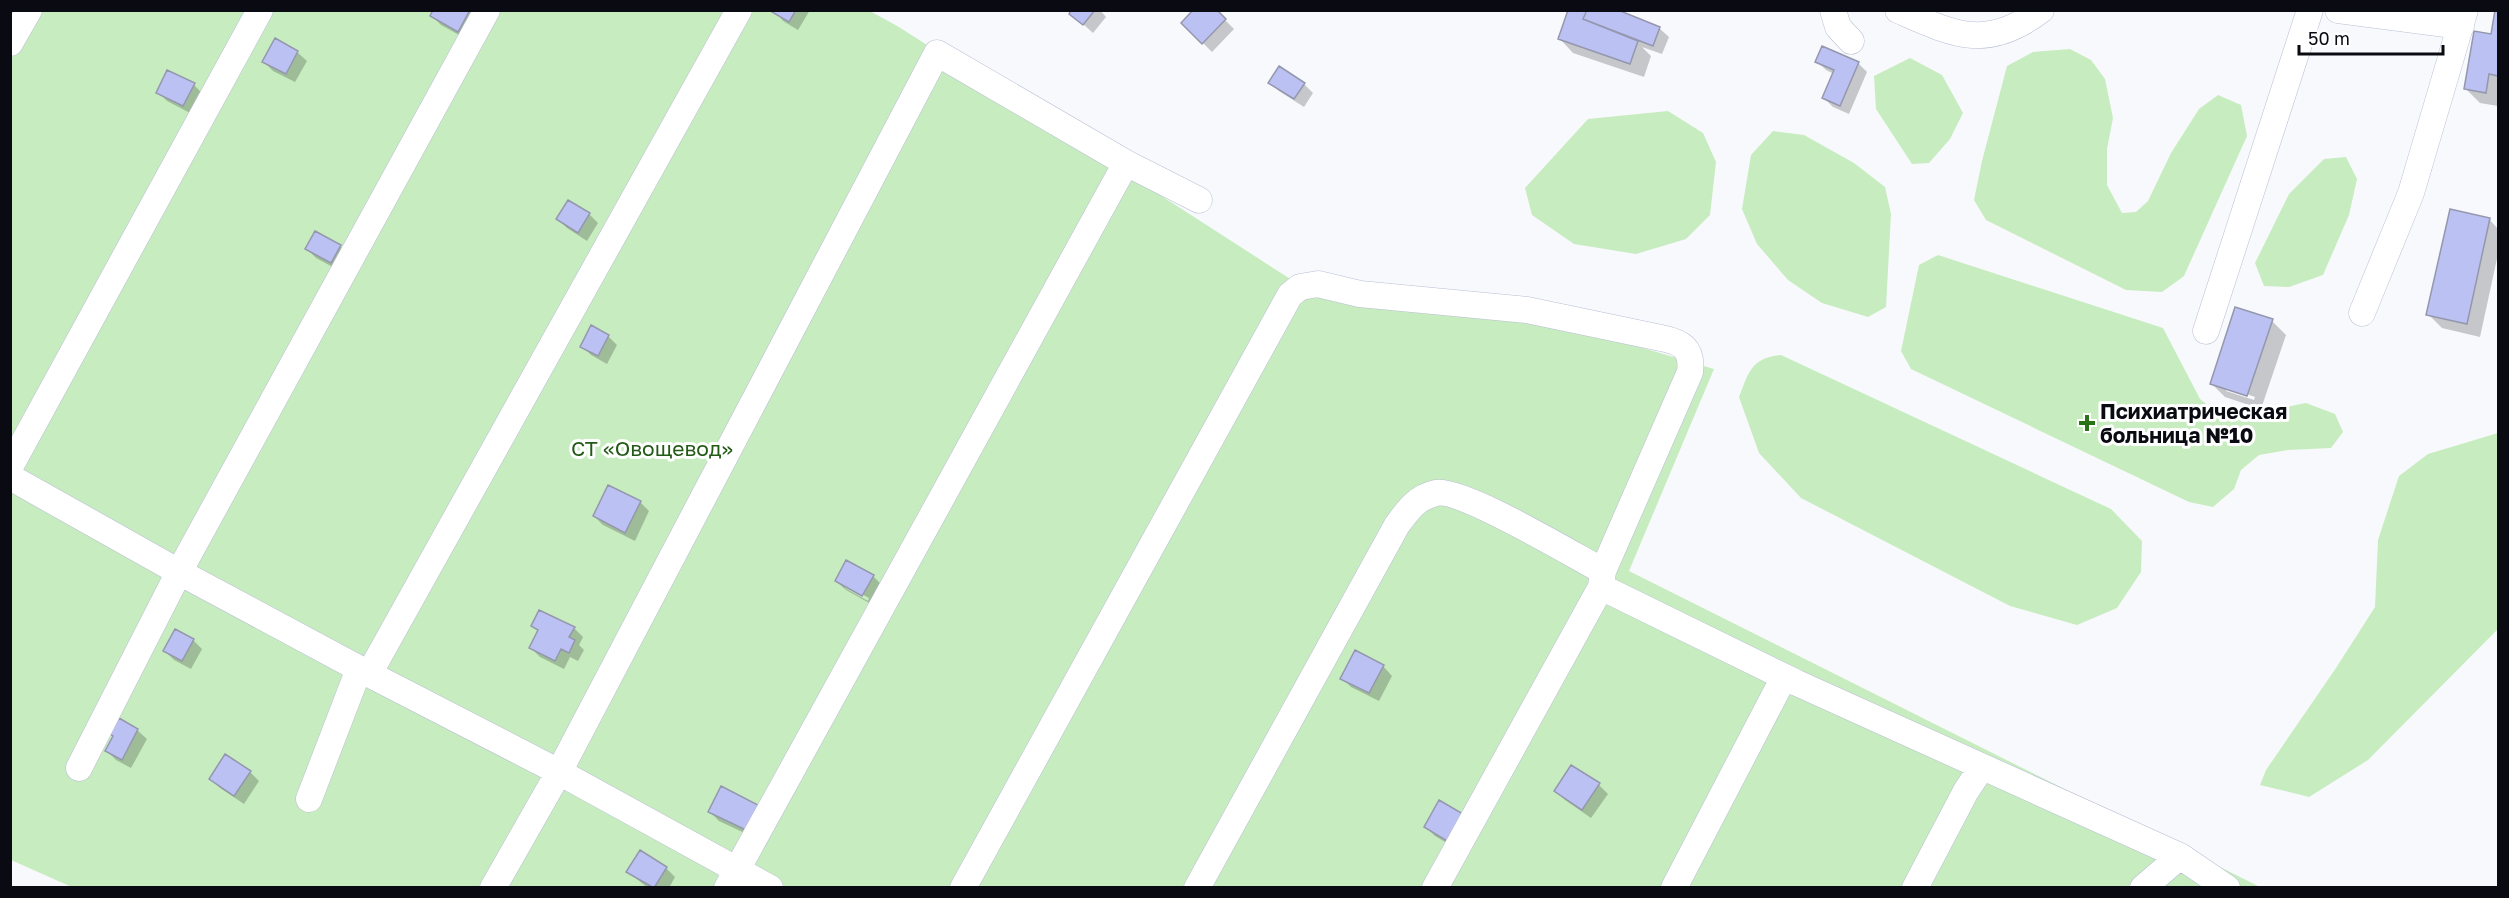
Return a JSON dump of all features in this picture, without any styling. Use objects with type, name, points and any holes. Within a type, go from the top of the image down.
[{"type":"street","points":[[10,43],[29,10]]},
{"type":"street","points":[[10,468],[260,10]]},
{"type":"street","points":[[79,768],[179,572],[487,10]]},
{"type":"street","points":[[309,799],[364,672],[739,10]]},
{"type":"street","points":[[1833,10],[1838,27],[1851,41]]},
{"type":"street","points":[[1898,10],[1949,33],[1982,36],[2007,31],[2041,10]]},
{"type":"street","points":[[2206,331],[2310,10]]},
{"type":"street","points":[[2338,10],[2463,18],[2411,194],[2362,313]]},
{"type":"street","points":[[493,888],[559,772],[937,54],[1126,163],[1198,200]]},
{"type":"street","points":[[732,879],[1126,163]]},
{"type":"street","points":[[963,888],[1290,295],[1300,287],[1318,284],[1360,294],[1527,310],[1679,342],[1686,350],[1691,363],[1690,372],[1602,579],[1435,888]]},
{"type":"street","points":[[10,477],[364,672],[559,772],[732,879],[770,888]]},
{"type":"street","points":[[1197,888],[1392,535],[1413,503],[1438,493],[1471,501],[1602,579],[1784,677],[2180,856],[2227,888]]},
{"type":"street","points":[[1674,888],[1784,677]]},
{"type":"street","points":[[1915,888],[1966,791],[1982,766]]},
{"type":"street","points":[[2143,888],[2180,856]]},
{"type":"green space","name":"СТ «Овощевод»","points":[[868,10],[899,27],[1309,291],[1552,321],[1714,369],[1629,571],[2260,887],[74,888],[11,860],[11,11]]},
{"type":"green space","points":[[2070,49],[2091,60],[2105,79],[2113,118],[2107,149],[2107,185],[2122,213],[2136,212],[2148,201],[2171,153],[2199,109],[2218,95],[2241,105],[2247,136],[2184,276],[2162,292],[2126,290],[1986,220],[1974,200],[2007,66],[2033,52]]},
{"type":"green space","points":[[1910,58],[1942,75],[1963,113],[1950,139],[1929,163],[1912,164],[1876,109],[1874,76]]},
{"type":"green space","points":[[1668,111],[1703,133],[1716,162],[1710,215],[1686,239],[1636,254],[1574,244],[1532,215],[1525,188],[1588,119]]},
{"type":"green space","points":[[1773,131],[1804,135],[1854,163],[1885,187],[1891,214],[1886,307],[1868,317],[1822,303],[1788,280],[1757,244],[1742,209],[1751,155]]},
{"type":"green space","points":[[2346,157],[2357,179],[2349,215],[2323,275],[2289,287],[2264,286],[2255,263],[2289,194],[2324,159]]},
{"type":"green space","points":[[1938,255],[2163,328],[2200,399],[2220,416],[2255,413],[2306,403],[2335,414],[2343,432],[2331,448],[2288,450],[2259,455],[2241,470],[2234,489],[2213,507],[2189,502],[1911,369],[1901,351],[1919,265]]},
{"type":"green space","points":[[1781,355],[2111,509],[2142,541],[2141,572],[2117,608],[2077,625],[2010,606],[1801,498],[1759,453],[1739,397],[1752,368],[1757,363],[1763,359]]},
{"type":"green space","points":[[2498,433],[2498,629],[2368,760],[2309,797],[2260,785],[2266,770],[2375,607],[2378,540],[2399,476],[2428,454]]},
{"type":"building","points":[[433,10],[470,10],[458,32],[430,16]]},
{"type":"building","points":[[773,10],[796,10],[789,22],[772,12]]},
{"type":"building","points":[[1071,10],[1095,10],[1083,25],[1069,14]]},
{"type":"building","points":[[1193,10],[1217,10],[1226,19],[1202,44],[1181,23]]},
{"type":"building","points":[[1568,10],[1587,10],[1583,19],[1638,41],[1630,64],[1558,39]]},
{"type":"building","points":[[1587,10],[1618,10],[1660,27],[1653,46],[1583,19]]},
{"type":"building","points":[[2495,10],[2498,10],[2498,76],[2489,74],[2486,93],[2464,89],[2474,31],[2491,34]]},
{"type":"building","points":[[275,38],[298,51],[286,74],[262,62]]},
{"type":"building","points":[[1822,46],[1859,62],[1840,106],[1822,98],[1834,70],[1815,62]]},
{"type":"building","points":[[1279,66],[1305,83],[1294,99],[1268,83]]},
{"type":"building","points":[[167,70],[195,83],[183,106],[156,93]]},
{"type":"building","points":[[568,200],[590,213],[578,233],[556,219]]},
{"type":"building","points":[[2450,209],[2490,218],[2467,324],[2426,315]]},
{"type":"building","points":[[315,231],[341,245],[331,263],[305,249]]},
{"type":"building","points":[[2235,307],[2273,319],[2247,396],[2210,384]]},
{"type":"building","points":[[591,325],[609,335],[598,356],[580,347]]},
{"type":"building","points":[[608,485],[641,501],[625,533],[593,516]]},
{"type":"building","points":[[846,560],[874,575],[862,596],[835,581]]},
{"type":"building","points":[[539,610],[575,627],[569,637],[575,640],[569,653],[561,649],[555,661],[529,648],[538,630],[531,626]]},
{"type":"building","points":[[175,629],[194,639],[182,661],[163,651]]},
{"type":"building","points":[[1355,650],[1384,665],[1369,693],[1340,679]]},
{"type":"building","points":[[119,718],[138,729],[122,760],[105,751],[113,736],[110,734]]},
{"type":"building","points":[[225,754],[251,771],[234,796],[209,779]]},
{"type":"building","points":[[1571,765],[1600,783],[1582,810],[1554,791]]},
{"type":"building","points":[[721,786],[758,805],[746,830],[708,812]]},
{"type":"building","points":[[1439,800],[1463,814],[1447,841],[1424,827]]},
{"type":"building","points":[[640,850],[667,867],[654,888],[626,872]]},
{"type":"place","name":"Психиатрическая больница №10","points":[[2087,423]]}]
